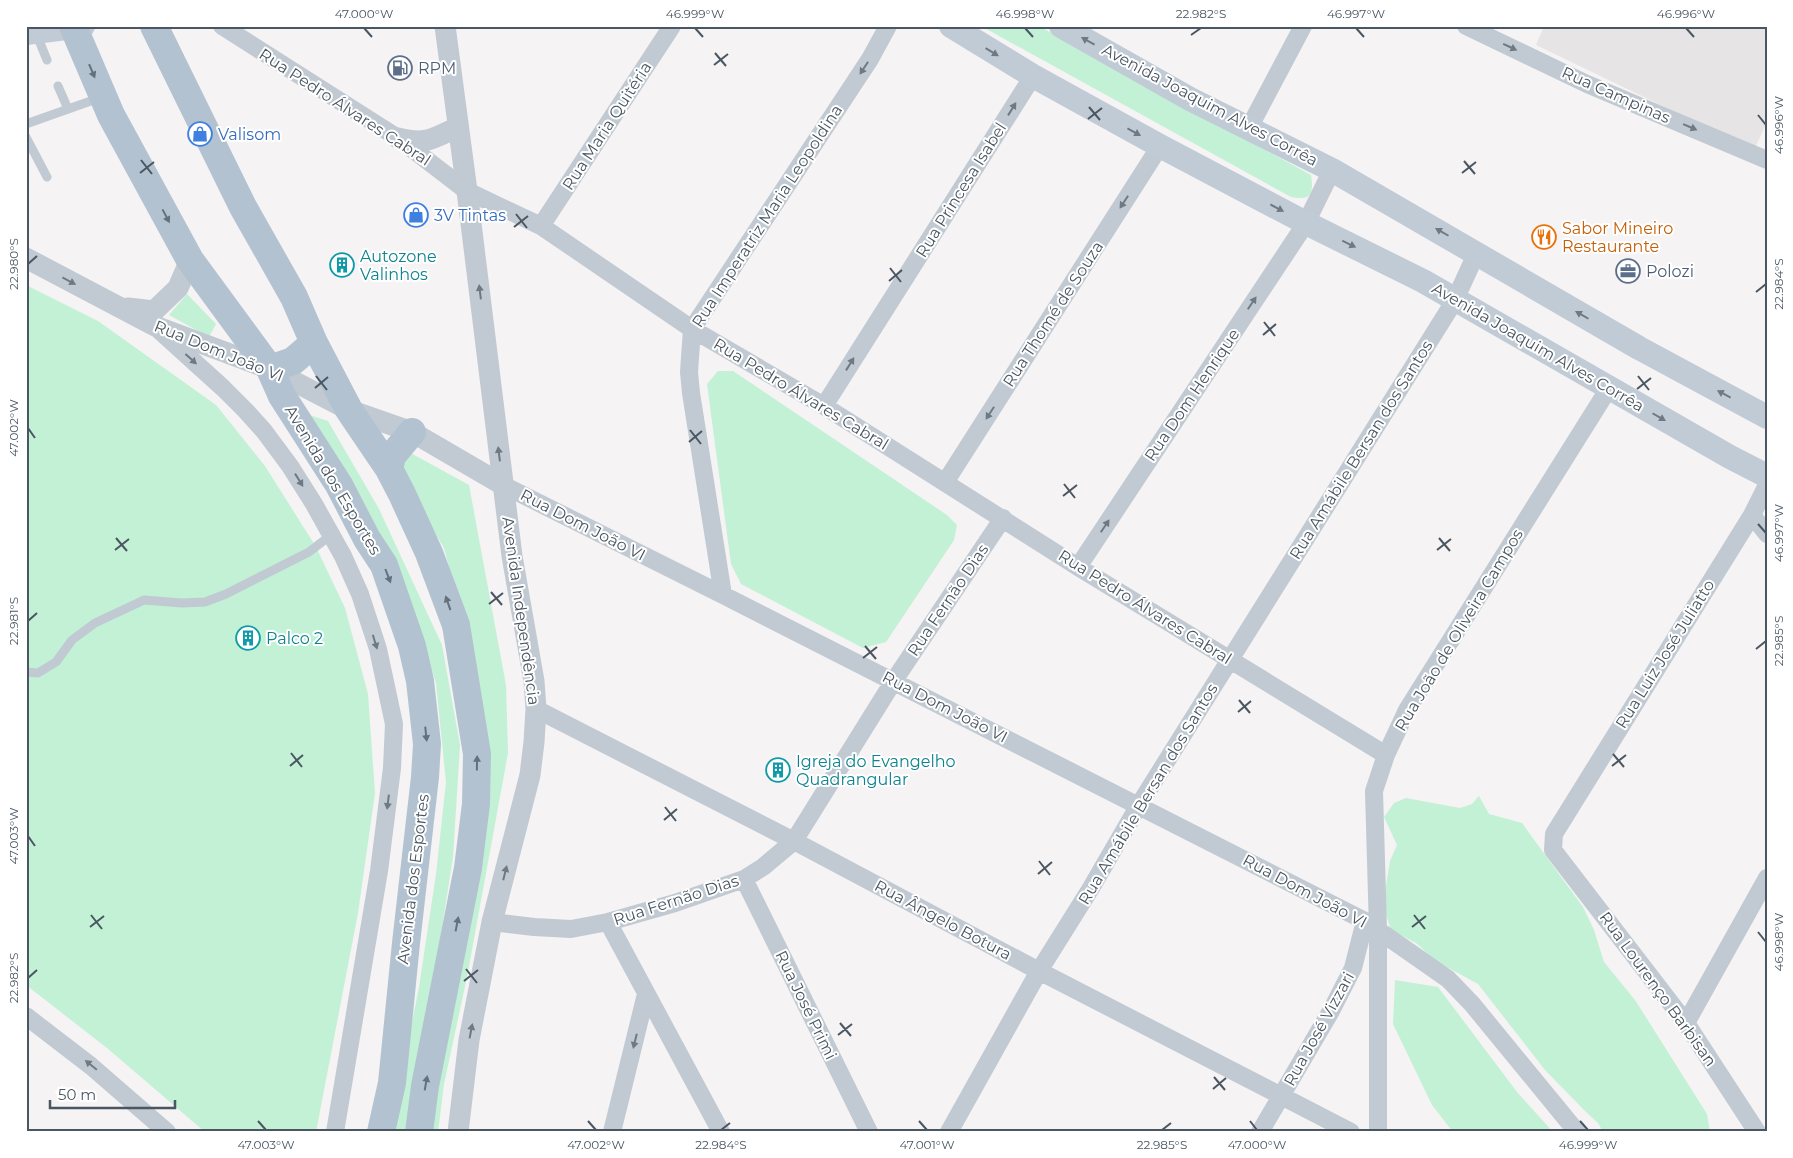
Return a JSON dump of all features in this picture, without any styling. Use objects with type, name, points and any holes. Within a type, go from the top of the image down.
[{"type":"main road","points":[[154,26],[243,207],[294,297],[314,343],[349,410],[389,469],[429,553],[456,625],[477,754],[476,804],[468,868],[425,1086],[419,1132]]},
{"type":"main road","name":"Avenida Joaquim Alves Corrêa","points":[[950,26],[1033,76],[1160,146],[1306,223],[1423,281],[1730,457],[1767,476]]},
{"type":"main road","name":"Avenida Joaquim Alves Corrêa","points":[[1062,26],[1190,99],[1332,170],[1639,348],[1767,417]]},
{"type":"main road","points":[[31,33],[76,27]]},
{"type":"main road","name":"Avenida dos Esportes","points":[[76,27],[111,115],[190,260],[270,369],[282,396],[340,485],[367,539],[384,565],[412,646],[420,681],[427,744],[426,777],[406,943],[392,1084],[381,1132]]},
{"type":"main road","points":[[270,369],[293,361],[314,343]]},
{"type":"main road","points":[[389,469],[392,456],[412,432]]},
{"type":"street","name":"Rua Pedro Álvares Cabral","points":[[222,26],[398,138],[467,191],[541,226],[692,329],[824,406],[946,481],[1078,567],[1386,754]]},
{"type":"street","name":"Avenida Independência","points":[[445,26],[512,556],[534,681],[536,709],[530,775],[492,922],[469,1040],[458,1132]]},
{"type":"street","name":"Rua Maria Quitéria","points":[[541,226],[672,26]]},
{"type":"street","name":"Rua Imperatriz Maria Leopoldina","points":[[723,595],[691,393],[689,372],[692,329],[870,59],[888,26]]},
{"type":"street","points":[[1250,128],[1303,26]]},
{"type":"street","name":"Rua Campinas","points":[[1466,26],[1587,84],[1767,160]]},
{"type":"street","name":"Rua Princesa Isabel","points":[[824,406],[1033,76]]},
{"type":"street","points":[[398,138],[425,142],[458,128]]},
{"type":"street","name":"Rua Thomé de Souza","points":[[946,481],[1160,146]]},
{"type":"street","name":"Avenida Joaquim Alves Corrêa","points":[[1306,223],[1332,170]]},
{"type":"street","name":"Rua Dom Henrique","points":[[1078,567],[1306,223]]},
{"type":"street","name":"Rua Amábile Bersan dos Santos","points":[[949,1132],[1039,971],[1229,659],[1455,300],[1476,254]]},
{"type":"street","name":"Rua Dom João VI","points":[[26,258],[155,326],[270,369],[349,410],[412,432],[503,485],[1139,805],[1372,925],[1454,985],[1472,1004],[1576,1132]]},
{"type":"street","name":"Rua Dom João VI","points":[[115,306],[154,311],[178,288],[190,260]]},
{"type":"street","points":[[155,326],[224,388],[264,431],[290,466],[331,535],[360,594],[378,649],[394,724],[392,768],[379,871],[335,1132]]},
{"type":"street","name":"Rua João de Oliveira Campos","points":[[1378,1132],[1372,925],[1374,791],[1386,754],[1407,710],[1609,388]]},
{"type":"street","name":"Rua Luiz José Juliatto","points":[[1553,850],[1554,834],[1752,515],[1767,485]]},
{"type":"street","points":[[1752,515],[1767,534]]},
{"type":"street","name":"Rua Fernão Dias","points":[[492,922],[571,929],[608,922],[675,903],[744,879],[762,867],[794,841],[894,682],[1003,518]]},
{"type":"street","name":"Rua Ângelo Botura","points":[[536,709],[794,841],[1039,971],[1351,1132]]},
{"type":"street","name":"Rua Lourenço Barbisan","points":[[1553,850],[1686,1023],[1758,1132]]},
{"type":"street","points":[[1686,1023],[1767,878]]},
{"type":"street","name":"Rua José Primi","points":[[744,879],[869,1132]]},
{"type":"street","points":[[608,922],[716,1130]]},
{"type":"street","name":"Rua José Vizzari","points":[[1260,1132],[1331,1011],[1354,968],[1372,925]]},
{"type":"street","points":[[612,1132],[646,994]]},
{"type":"street","points":[[26,1016],[91,1066],[167,1132]]},
{"type":"lane","points":[[31,33],[47,60]]},
{"type":"lane","points":[[58,86],[68,109]]},
{"type":"lane","points":[[26,124],[104,97]]},
{"type":"lane","points":[[26,137],[47,177]]},
{"type":"lane","points":[[26,672],[38,673],[56,662],[72,640],[95,622],[144,600],[182,603],[204,602],[226,594],[309,552],[331,535]]},
{"type":"shaded area","points":[[1544,26],[1767,26],[1767,122],[1754,150],[1536,45]]},
{"type":"green space","points":[[981,26],[1039,26],[1311,175],[1312,187],[1310,195],[1303,198],[1291,197]]},
{"type":"green space","points":[[26,285],[98,321],[216,405],[265,466],[316,547],[345,608],[368,694],[375,793],[358,913],[316,1132],[205,1132],[107,1048],[26,985]]},
{"type":"green space","points":[[187,294],[216,324],[209,337],[169,315]]},
{"type":"green space","points":[[718,371],[733,371],[947,515],[957,525],[954,540],[886,642],[863,648],[741,584],[731,564],[707,384]]},
{"type":"green space","points":[[303,413],[328,421],[379,509],[442,645],[460,745],[453,857],[433,986],[405,1132],[388,1132],[399,1089],[419,987],[436,874],[446,782],[436,683],[403,584]]},
{"type":"green space","points":[[407,451],[469,485],[506,685],[508,753],[467,977],[444,1084],[438,1132],[426,1132],[485,810],[461,613],[444,548],[396,470]]},
{"type":"green space","points":[[1479,796],[1489,814],[1522,823],[1583,907],[1594,930],[1604,962],[1635,1000],[1707,1114],[1710,1132],[1603,1132],[1598,1123],[1545,1070],[1478,984],[1436,961],[1416,943],[1391,930],[1383,904],[1390,861],[1397,845],[1384,817],[1394,803],[1406,798],[1460,808],[1472,804]]},
{"type":"green space","points":[[1395,980],[1438,987],[1517,1092],[1553,1132],[1453,1132],[1432,1105],[1393,1024]]},
{"type":"place","name":"RPM","points":[[400,68]]},
{"type":"place","name":"Valisom","points":[[200,134]]},
{"type":"place","name":"3V Tintas","points":[[416,215]]},
{"type":"place","name":"Sabor Mineiro Restaurante","points":[[1544,237]]},
{"type":"place","name":"Autozone Valinhos","points":[[342,265]]},
{"type":"place","name":"Polozi","points":[[1628,271]]},
{"type":"place","name":"Palco 2","points":[[248,638]]},
{"type":"place","name":"Igreja do Evangelho Quadrangular","points":[[778,770]]}]
